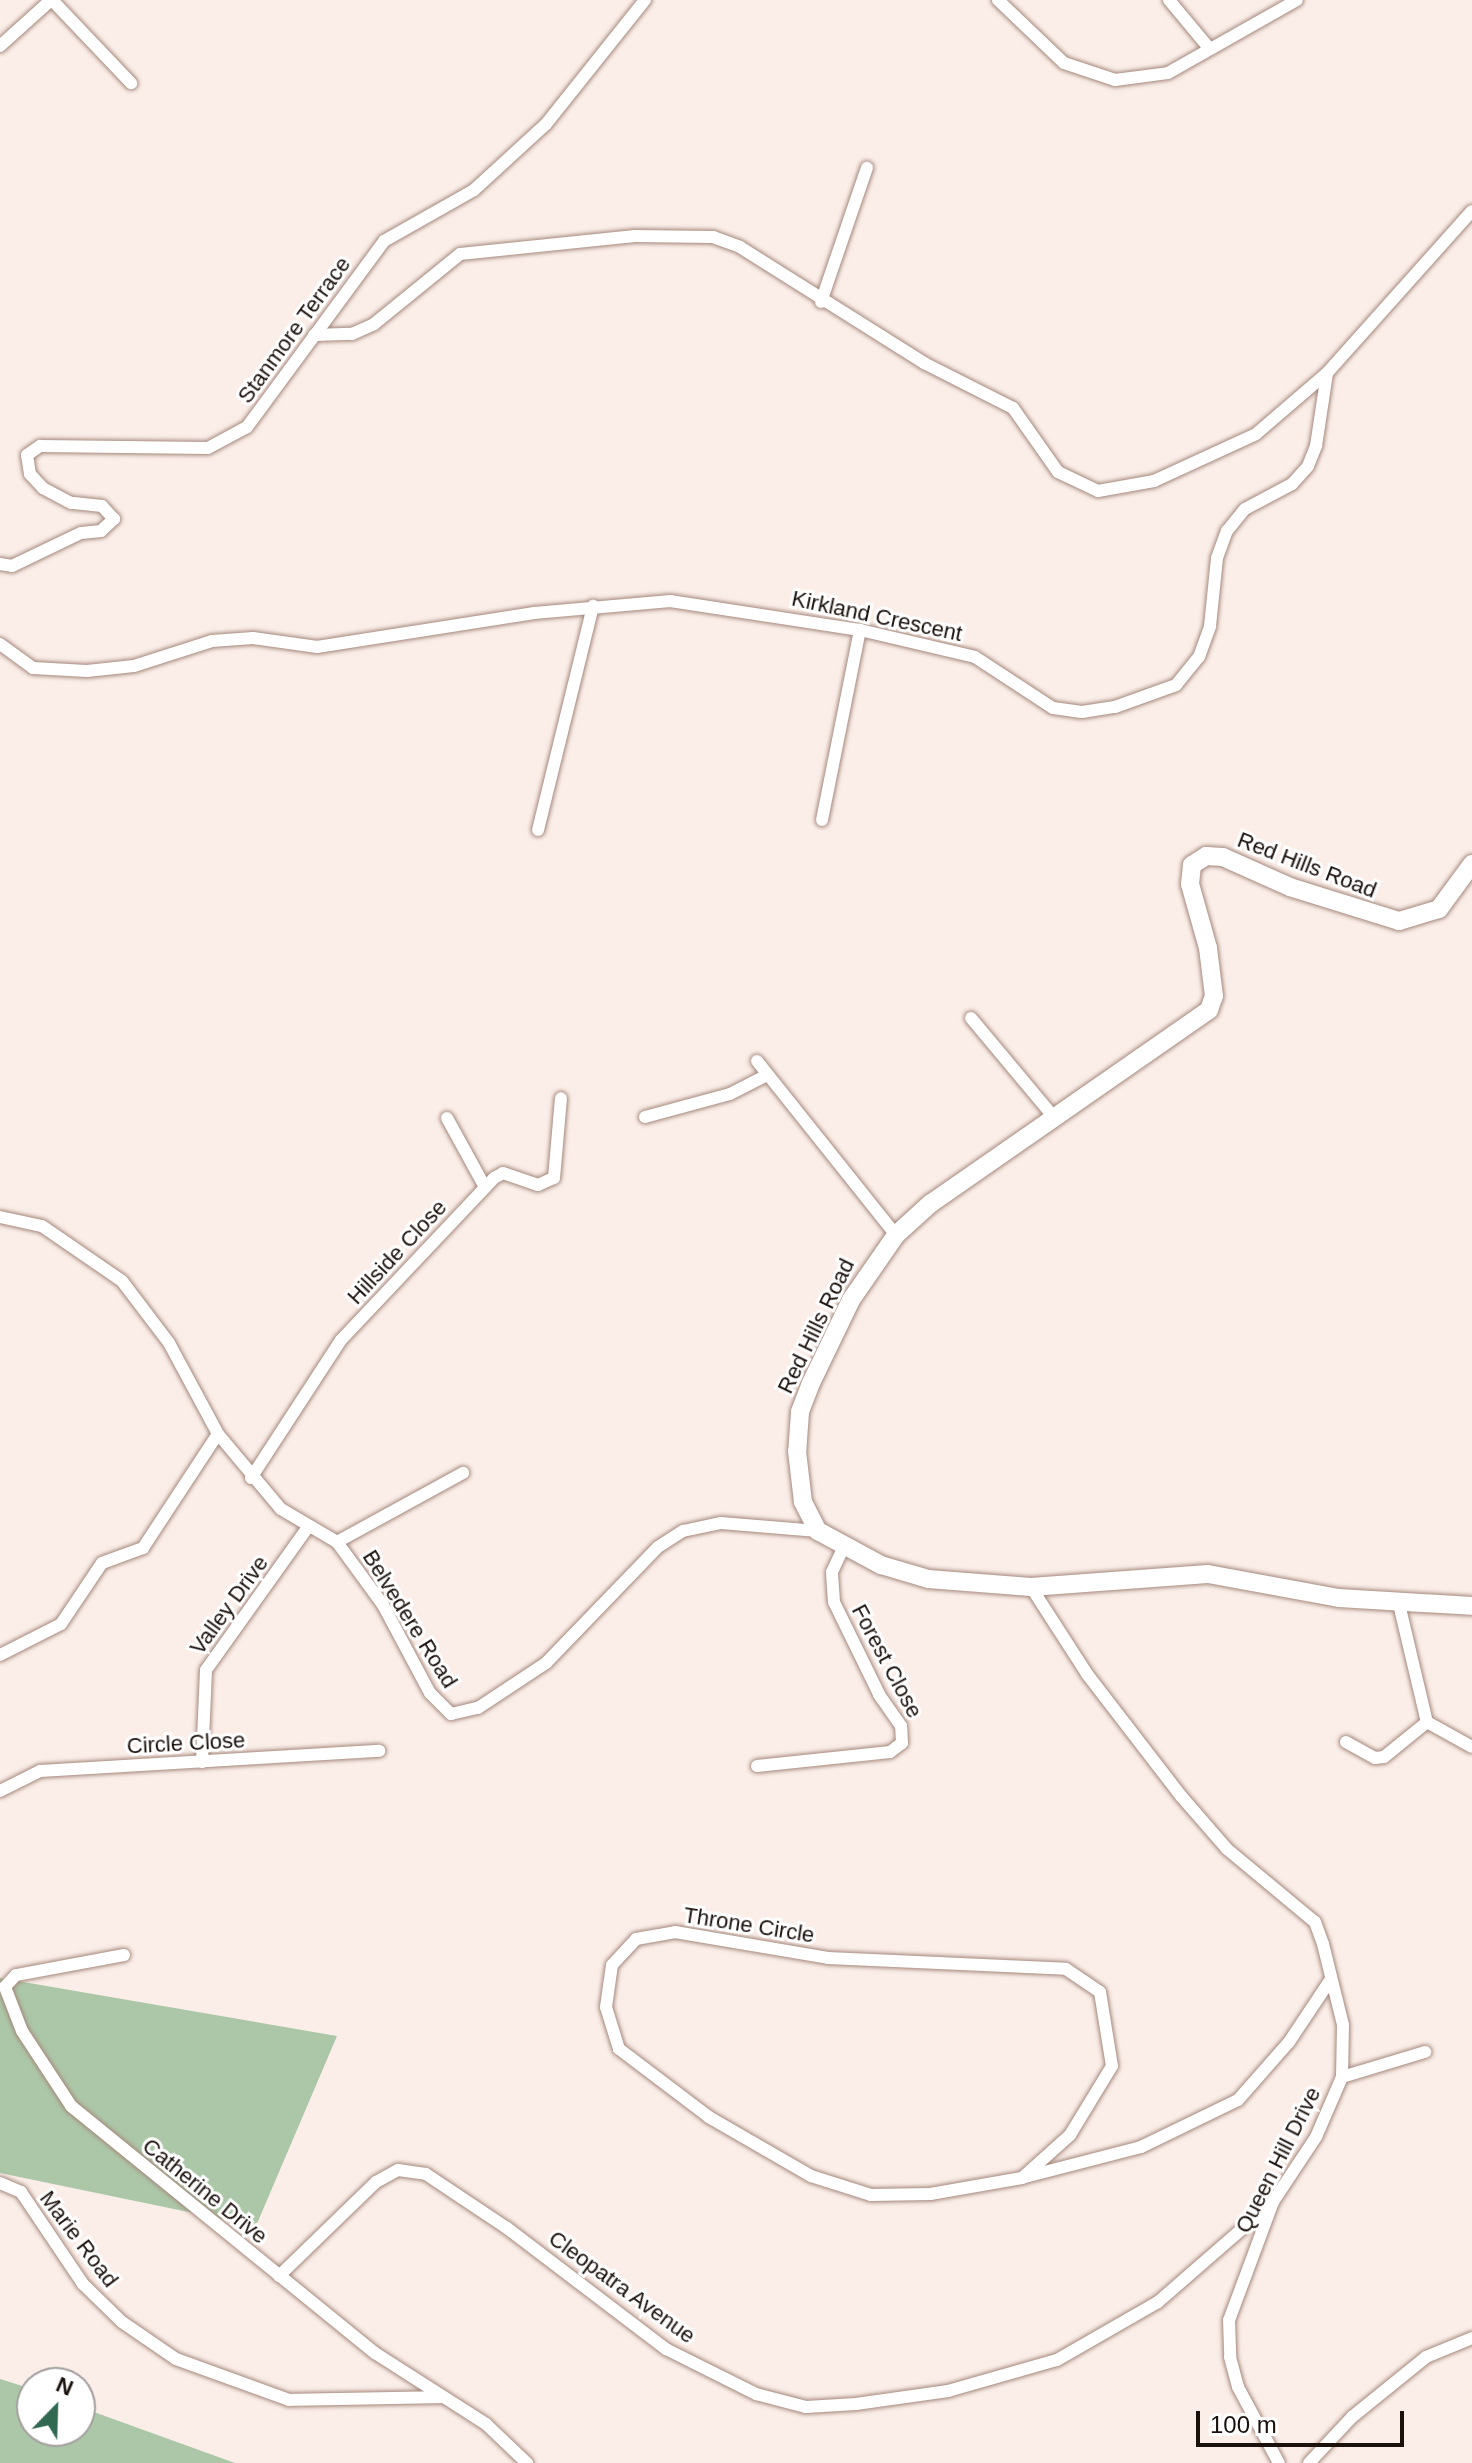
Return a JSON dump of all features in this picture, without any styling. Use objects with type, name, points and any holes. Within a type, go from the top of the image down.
[{"type":"main road","name":"Red Hills Road","points":[[818,1531],[803,1502],[798,1472],[800,1412],[851,1300],[896,1235],[931,1203],[1053,1116],[1137,1064],[1209,1010],[1214,996],[1208,948],[1190,884],[1192,865],[1206,856],[1399,921],[1439,909],[1472,864]]},
{"type":"main road","points":[[818,1531],[843,1548],[928,1579],[1031,1587],[1208,1574],[1339,1598],[1472,1606]]},
{"type":"street","points":[[0,46],[52,0],[131,83]]},
{"type":"street","name":"Stanmore Terrace","points":[[0,564],[12,566],[81,533],[101,531],[114,519],[102,506],[71,503],[43,488],[30,474],[27,455],[40,446],[208,448],[247,427],[384,241],[474,190],[546,124],[645,0]]},
{"type":"street","points":[[998,0],[1064,63],[1089,75],[1144,80],[1168,73],[1297,0]]},
{"type":"street","points":[[1169,0],[1209,48]]},
{"type":"street","points":[[821,302],[867,168]]},
{"type":"street","points":[[314,335],[352,334],[374,324],[460,254],[635,236],[713,237],[740,247],[821,302],[1013,408],[1058,472],[1098,491],[1154,481],[1256,434],[1327,373],[1472,211]]},
{"type":"street","name":"Kirkland Crescent","points":[[0,644],[33,668],[87,671],[134,666],[212,641],[253,638],[317,647],[593,606],[716,605],[860,630],[975,657],[1053,708],[1082,712],[1115,707],[1176,685],[1199,657],[1210,626],[1217,558],[1227,531],[1245,509],[1292,484],[1308,466],[1327,373]]},
{"type":"street","points":[[538,830],[593,606]]},
{"type":"street","points":[[822,820],[860,630]]},
{"type":"street","points":[[971,1018],[1053,1116]]},
{"type":"street","points":[[757,1061],[896,1235]]},
{"type":"street","points":[[645,1117],[730,1094],[767,1075]]},
{"type":"street","points":[[447,1118],[485,1187],[503,1173],[538,1185],[554,1178],[561,1098]]},
{"type":"street","name":"Hillside Close","points":[[251,1478],[341,1340],[485,1187]]},
{"type":"street","name":"Belvedere Road","points":[[0,1217],[42,1226],[122,1281],[169,1343],[218,1434],[251,1478],[281,1509],[337,1542],[383,1605],[430,1693],[451,1714],[462,1714],[546,1663],[625,1578],[683,1531],[721,1523],[818,1531]]},
{"type":"street","points":[[0,1655],[61,1624],[102,1563],[143,1548],[218,1434]]},
{"type":"street","points":[[337,1542],[463,1473]]},
{"type":"street","name":"Valley Drive","points":[[202,1762],[206,1670],[308,1527]]},
{"type":"street","name":"Forest Close","points":[[757,1766],[890,1752],[902,1743],[901,1726],[879,1694],[834,1602],[832,1572],[843,1548]]},
{"type":"street","name":"Queen Hill Drive","points":[[1031,1587],[1087,1674],[1181,1796],[1227,1849],[1315,1922],[1343,2025],[1342,2077],[1316,2137],[1273,2202],[1229,2320],[1230,2357],[1238,2387],[1279,2463]]},
{"type":"street","points":[[1399,1604],[1427,1722],[1472,1747]]},
{"type":"street","points":[[1346,1742],[1375,1758],[1384,1757],[1427,1722]]},
{"type":"street","name":"Circle Close","points":[[0,1791],[40,1771],[379,1751]]},
{"type":"street","name":"Throne Circle","points":[[1022,2178],[1070,2135],[1112,2066],[1100,1992],[1066,1969],[828,1958],[675,1932],[636,1939],[612,1965],[606,2007],[619,2049],[709,2117],[811,2176],[871,2195],[930,2194],[1022,2178],[1141,2147],[1238,2100],[1289,2042],[1329,1982]]},
{"type":"street","name":"Catherine Drive","points":[[124,1955],[11,1978],[5,1992],[22,2031],[71,2106],[375,2353],[486,2424],[527,2463]]},
{"type":"street","points":[[1342,2077],[1425,2052]]},
{"type":"street","name":"Cleopatra Avenue","points":[[279,2276],[376,2182],[398,2170],[426,2174],[507,2228],[666,2349],[756,2394],[806,2407],[856,2404],[948,2391],[1057,2360],[1158,2302],[1273,2202]]},
{"type":"street","name":"Marie Road","points":[[0,2183],[21,2192],[83,2284],[122,2322],[176,2359],[289,2400],[442,2397]]},
{"type":"street","points":[[1309,2463],[1352,2417],[1426,2357],[1472,2338]]},
{"type":"green space","points":[[0,1978],[337,2036],[256,2226],[0,2173]]},
{"type":"green space","points":[[0,2379],[16,2384],[16,2447],[96,2447],[96,2413],[235,2463],[0,2463]]}]
